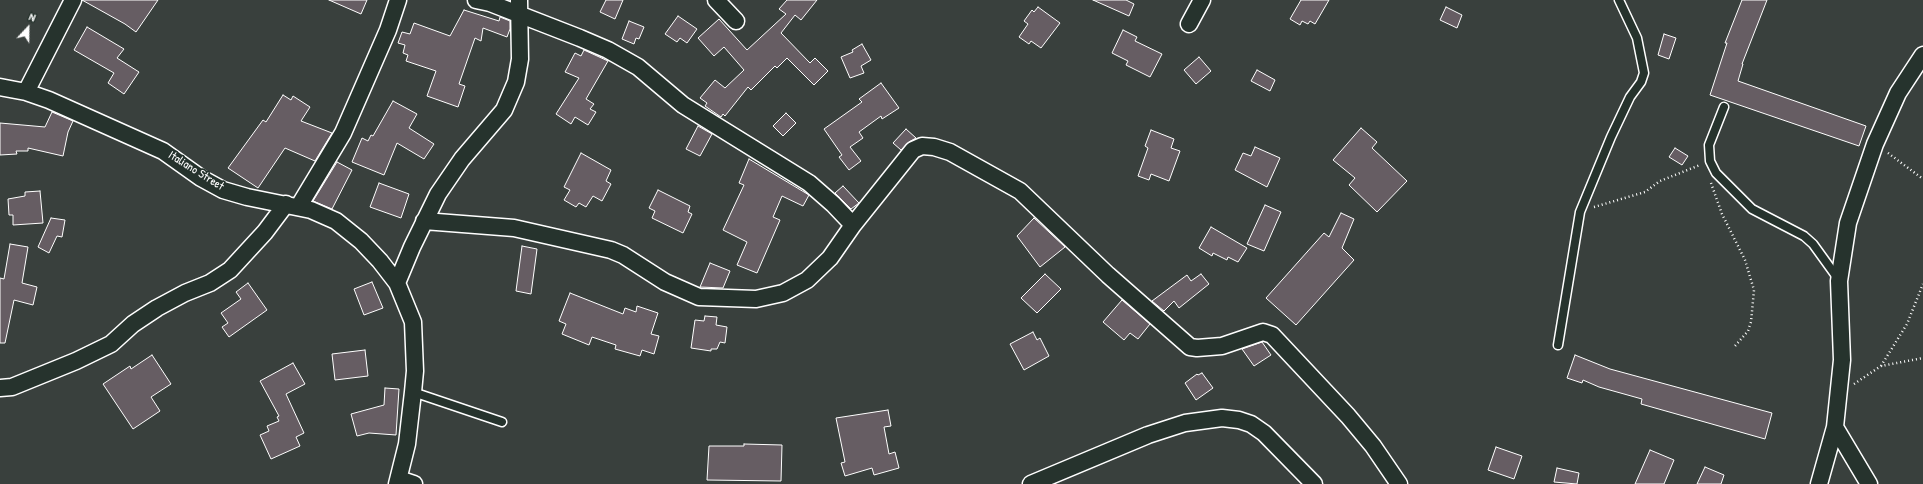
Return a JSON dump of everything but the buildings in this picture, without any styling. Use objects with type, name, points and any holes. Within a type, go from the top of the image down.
[{"type":"street","points":[[0,388],[12,387],[76,362],[111,344],[133,324],[157,308],[185,293],[210,283],[230,270],[265,232],[293,205],[343,133],[388,30],[398,0]]},
{"type":"street","points":[[476,0],[490,3],[608,50],[638,68],[683,105],[809,183],[833,204],[853,225]]},
{"type":"street","points":[[397,283],[424,220],[438,194],[462,159],[504,110],[516,82],[520,59],[519,0]]},
{"type":"street","points":[[716,0],[736,21]]},
{"type":"street","points":[[1189,24],[1202,0]]},
{"type":"street","points":[[26,92],[70,1]]},
{"type":"street","points":[[1819,484],[1835,427],[1842,360],[1839,281],[1848,224],[1875,144],[1898,93],[1923,55]]},
{"type":"street","name":"Italiano Street","points":[[0,87],[26,92],[49,100],[163,151],[201,178],[223,190],[248,197],[293,205],[336,221],[349,230],[380,261],[397,283],[413,322],[415,371],[403,482]]},
{"type":"street","points":[[424,220],[514,228],[611,250],[623,255],[684,292],[699,297],[756,299],[783,293],[807,280],[830,258],[853,225],[913,150],[922,146],[934,147],[950,152],[1020,191],[1108,275],[1190,347],[1197,348],[1222,346],[1263,332],[1272,335],[1348,416],[1373,446],[1399,484]]},
{"type":"street","points":[[1031,484],[1148,435],[1185,423],[1222,418],[1239,420],[1251,424],[1264,433],[1314,484]]},
{"type":"street","points":[[1835,427],[1869,484]]},
{"type":"lane","points":[[1558,345],[1580,212],[1611,137],[1630,97],[1641,82],[1644,73],[1637,38],[1619,0]]},
{"type":"lane","points":[[1724,107],[1708,145],[1710,163],[1716,173],[1752,209],[1804,236],[1813,244],[1839,281]]},
{"type":"lane","points":[[413,392],[502,422]]},
{"type":"path","points":[[1875,144],[1923,179]]},
{"type":"path","points":[[1580,212],[1640,194],[1660,181],[1710,163],[1712,189],[1722,214],[1745,260],[1754,290],[1751,322],[1748,331],[1735,346]]},
{"type":"path","points":[[1881,366],[1907,324],[1923,284]]},
{"type":"path","points":[[1838,393],[1881,366],[1923,358]]}]
